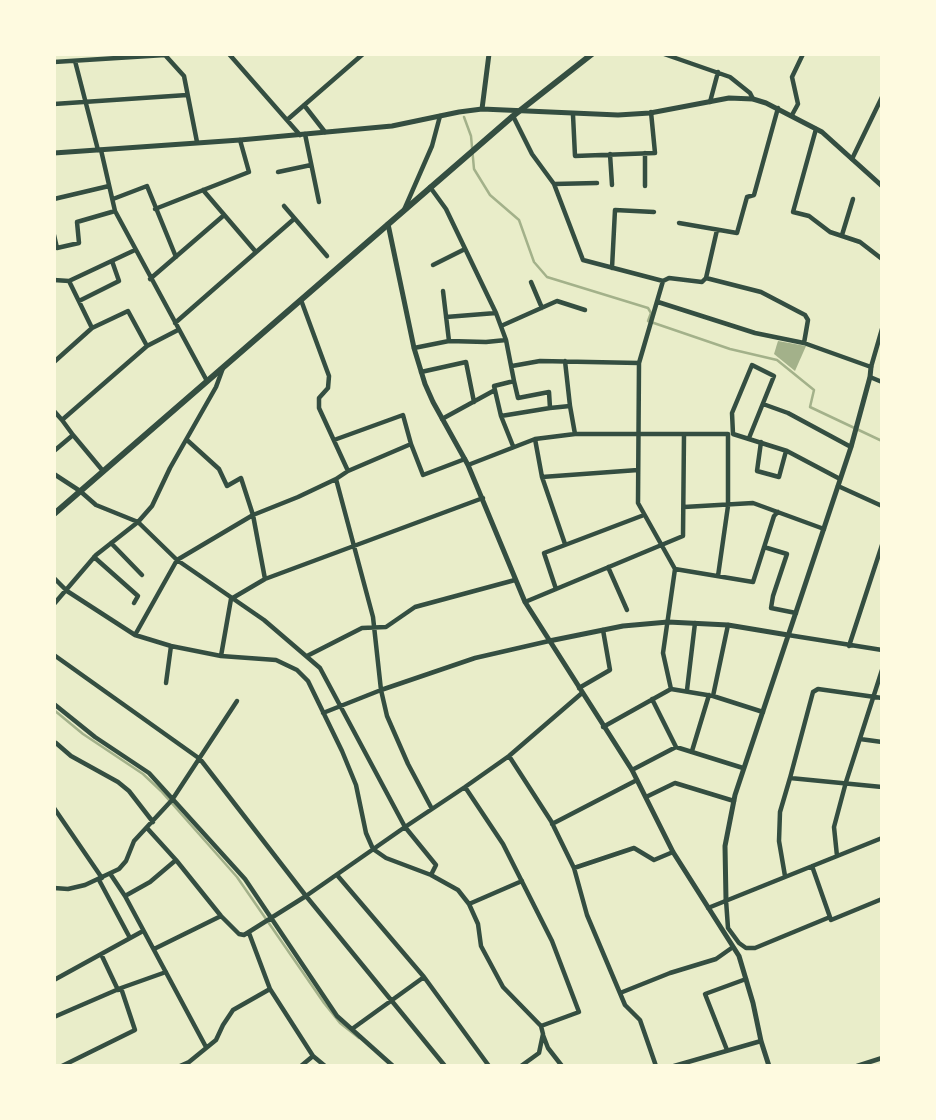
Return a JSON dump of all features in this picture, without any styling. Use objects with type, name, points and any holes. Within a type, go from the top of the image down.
[{"type":"main road","points":[[54,514],[516,113],[593,54]]},
{"type":"street","points":[[55,54],[55,62],[165,55],[184,76],[197,142]]},
{"type":"street","points":[[229,54],[287,120],[303,134],[318,202]]},
{"type":"street","points":[[287,120],[363,54]]},
{"type":"street","points":[[482,109],[489,54]]},
{"type":"street","points":[[664,54],[718,72],[740,85],[750,93],[752,99]]},
{"type":"street","points":[[792,116],[798,104],[792,77],[803,54]]},
{"type":"street","points":[[75,61],[115,211],[207,381]]},
{"type":"street","points":[[710,102],[718,72]]},
{"type":"street","points":[[54,104],[187,95]]},
{"type":"street","points":[[852,159],[882,97]]},
{"type":"street","points":[[54,153],[393,126],[482,109],[516,113],[618,115],[652,112],[729,98],[752,99],[778,108],[816,129],[882,186]]},
{"type":"street","points":[[304,105],[325,132]]},
{"type":"street","points":[[679,223],[737,233],[747,197],[754,195],[778,108]]},
{"type":"street","points":[[876,110],[882,113]]},
{"type":"street","points":[[573,115],[575,156],[655,153],[652,112]]},
{"type":"street","points":[[516,113],[532,154],[554,184],[583,260],[663,281],[669,278],[702,282],[706,278],[717,229]]},
{"type":"street","points":[[403,211],[432,146],[440,116]]},
{"type":"street","points":[[816,129],[793,212],[809,216],[830,232],[860,242],[882,259]]},
{"type":"street","points":[[155,209],[249,172],[240,140]]},
{"type":"street","points":[[645,153],[645,186]]},
{"type":"street","points":[[610,154],[612,185]]},
{"type":"street","points":[[278,172],[311,165]]},
{"type":"street","points":[[554,184],[597,183]]},
{"type":"street","points":[[54,199],[109,186]]},
{"type":"street","points":[[113,199],[147,187],[176,257]]},
{"type":"street","points":[[430,187],[446,209],[496,313],[506,340],[518,398],[549,393],[550,408]]},
{"type":"street","points":[[203,190],[256,253]]},
{"type":"street","points":[[842,235],[853,199]]},
{"type":"street","points":[[284,206],[327,256]]},
{"type":"street","points":[[612,268],[615,210],[654,212]]},
{"type":"street","points":[[54,235],[57,248],[79,243],[77,222],[115,211]]},
{"type":"street","points":[[150,279],[223,216]]},
{"type":"street","points":[[175,323],[293,219]]},
{"type":"street","points":[[388,224],[414,348],[421,372],[442,419],[467,462],[525,602],[632,770],[673,852],[739,956],[769,1066]]},
{"type":"street","points":[[433,265],[465,249]]},
{"type":"street","points":[[54,280],[69,281],[135,250]]},
{"type":"street","points":[[79,301],[120,281],[112,261]]},
{"type":"street","points":[[706,278],[761,292],[805,315],[808,320],[804,343]]},
{"type":"street","points":[[69,281],[92,328]]},
{"type":"street","points":[[663,281],[639,363],[638,503],[675,569],[663,653],[671,689]]},
{"type":"street","points":[[531,282],[541,308]]},
{"type":"street","points":[[443,291],[449,341]]},
{"type":"street","points":[[301,300],[329,376],[328,388],[319,398],[319,408],[348,471]]},
{"type":"street","points":[[501,326],[557,301],[585,310]]},
{"type":"street","points":[[657,302],[755,333],[804,343],[871,367]]},
{"type":"street","points":[[54,362],[92,328],[128,311],[147,346]]},
{"type":"street","points":[[446,317],[496,313]]},
{"type":"street","points":[[830,917],[754,948],[746,948],[728,928],[725,846],[743,768],[851,447],[882,329]]},
{"type":"street","points":[[62,420],[147,346],[178,330]]},
{"type":"street","points":[[414,348],[449,341],[506,340]]},
{"type":"street","points":[[512,366],[540,361],[639,363]]},
{"type":"street","points":[[565,361],[575,434]]},
{"type":"street","points":[[421,372],[466,362],[474,402]]},
{"type":"street","points":[[718,576],[727,506],[732,412],[752,365],[774,376],[749,438]]},
{"type":"street","points":[[54,604],[94,557],[138,522],[152,506],[170,468],[216,387],[223,367]]},
{"type":"street","points":[[870,377],[882,382]]},
{"type":"street","points":[[513,446],[501,416],[494,386],[514,381]]},
{"type":"street","points":[[442,419],[495,390]]},
{"type":"street","points":[[763,404],[851,447]]},
{"type":"street","points":[[501,416],[570,406]]},
{"type":"street","points":[[54,411],[103,471]]},
{"type":"street","points":[[334,440],[403,415],[423,475],[535,439],[575,434],[731,434],[786,451],[840,479]]},
{"type":"street","points":[[525,602],[683,536],[684,434]]},
{"type":"street","points":[[54,451],[73,435]]},
{"type":"street","points":[[535,439],[542,477],[565,544]]},
{"type":"street","points":[[187,440],[219,469],[227,486],[242,478],[253,514],[265,579]]},
{"type":"street","points":[[761,442],[757,471],[779,477],[786,451]]},
{"type":"street","points":[[135,635],[177,560],[253,514],[298,497],[348,471],[411,444]]},
{"type":"street","points":[[542,477],[638,470]]},
{"type":"street","points":[[54,474],[96,505],[138,522],[177,560],[264,620],[320,668],[405,827],[436,865],[431,875]]},
{"type":"street","points":[[336,479],[373,617],[381,690],[387,716],[432,809]]},
{"type":"street","points":[[838,486],[882,506]]},
{"type":"street","points":[[221,656],[231,599],[265,579],[483,498]]},
{"type":"street","points":[[684,507],[753,503],[824,529]]},
{"type":"street","points":[[675,569],[752,582],[774,516],[778,512]]},
{"type":"street","points":[[556,589],[544,553],[644,515]]},
{"type":"street","points":[[111,543],[142,575]]},
{"type":"street","points":[[849,646],[882,545]]},
{"type":"street","points":[[764,547],[787,554],[772,596],[771,608],[796,613]]},
{"type":"street","points":[[94,557],[138,596],[134,603]]},
{"type":"street","points":[[608,567],[627,610]]},
{"type":"street","points":[[54,578],[67,591],[135,635],[221,656],[276,660],[297,670],[308,681],[356,785],[366,833],[373,849],[386,858],[431,875],[458,890],[470,904],[478,924],[481,946],[503,987],[541,1026],[548,1048],[562,1066]]},
{"type":"street","points":[[307,656],[362,628],[386,627],[420,606],[515,580]]},
{"type":"street","points":[[323,713],[475,658],[603,630],[668,622],[727,625],[882,650]]},
{"type":"street","points":[[688,690],[695,623]]},
{"type":"street","points":[[692,751],[711,695],[727,625]]},
{"type":"street","points":[[147,828],[221,916],[239,934],[249,933],[509,756],[581,690],[610,670],[603,630]]},
{"type":"street","points":[[166,683],[172,646]]},
{"type":"street","points":[[54,655],[200,759],[306,896],[445,1066]]},
{"type":"street","points":[[836,856],[834,827],[882,670]]},
{"type":"street","points":[[603,727],[671,689],[711,695],[762,712]]},
{"type":"street","points":[[785,876],[779,841],[780,812],[813,692],[818,689],[882,698]]},
{"type":"street","points":[[653,699],[676,747]]},
{"type":"street","points":[[54,888],[77,887],[100,879],[110,875],[126,861],[134,841],[172,800],[237,701]]},
{"type":"street","points":[[54,704],[95,737],[149,773],[245,879],[337,1016],[393,1066]]},
{"type":"street","points":[[860,739],[882,742]]},
{"type":"street","points":[[55,743],[71,756],[118,782],[129,791],[153,821]]},
{"type":"street","points":[[632,770],[676,747],[743,768]]},
{"type":"street","points":[[509,756],[552,824],[574,868],[587,915],[625,1005],[640,1020],[656,1066]]},
{"type":"street","points":[[790,778],[882,787]]},
{"type":"street","points":[[552,824],[637,780]]},
{"type":"street","points":[[646,797],[675,783],[734,801]]},
{"type":"street","points":[[465,788],[492,826],[522,881],[552,941],[579,1012],[541,1026]]},
{"type":"street","points":[[54,808],[100,879],[130,938]]},
{"type":"street","points":[[708,908],[882,838]]},
{"type":"street","points":[[574,868],[634,848],[654,860],[673,852]]},
{"type":"street","points":[[125,896],[150,882],[176,860]]},
{"type":"street","points":[[812,866],[831,920],[882,899]]},
{"type":"street","points":[[110,875],[125,896],[206,1047]]},
{"type":"street","points":[[337,875],[424,976],[489,1066]]},
{"type":"street","points":[[470,904],[522,881]]},
{"type":"street","points":[[154,949],[221,916]]},
{"type":"street","points":[[54,980],[143,931]]},
{"type":"street","points":[[249,933],[270,989],[313,1056],[325,1066]]},
{"type":"street","points":[[620,993],[670,973],[716,959],[733,947]]},
{"type":"street","points":[[62,1066],[135,1030],[120,989],[101,954]]},
{"type":"street","points":[[54,1017],[166,972]]},
{"type":"street","points":[[352,1030],[424,976]]},
{"type":"street","points":[[727,1050],[705,993],[746,979]]},
{"type":"street","points":[[180,1066],[191,1064],[216,1040],[233,1010],[270,989]]},
{"type":"street","points":[[522,1066],[539,1053],[543,1034]]},
{"type":"street","points":[[674,1066],[761,1041]]},
{"type":"street","points":[[301,1066],[313,1056]]},
{"type":"street","points":[[698,1058],[700,1066]]},
{"type":"street","points":[[857,1066],[882,1058]]},
{"type":"shaded area","points":[[778,341],[806,346],[795,371],[774,354]]},
{"type":"waterway","points":[[464,117],[471,136],[474,169],[490,195],[519,220],[534,262],[547,277],[648,308],[651,313],[648,321],[730,349],[777,360],[814,390],[810,407],[882,441]]},
{"type":"waterway","points":[[54,710],[83,734],[143,774],[161,791],[237,877],[324,1003],[340,1023],[359,1038]]}]
